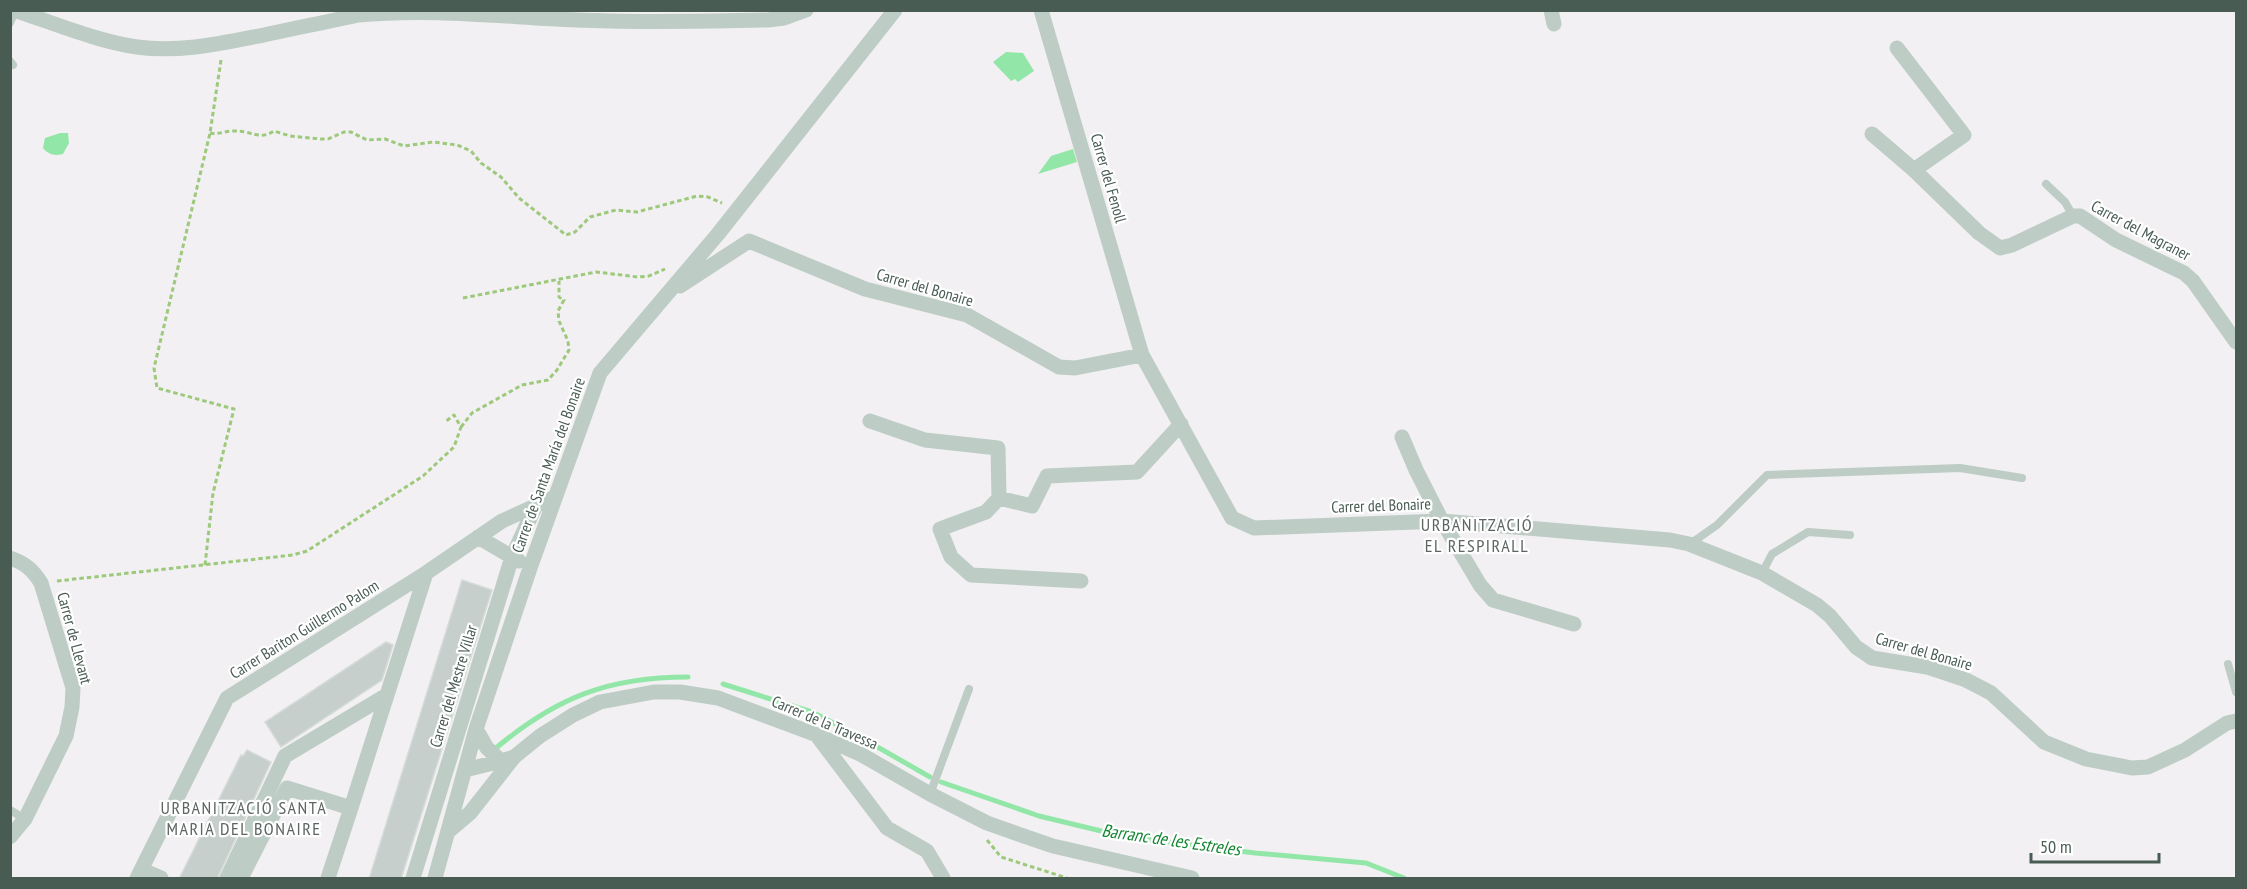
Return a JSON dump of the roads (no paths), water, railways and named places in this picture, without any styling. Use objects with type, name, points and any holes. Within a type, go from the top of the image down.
[{"type":"street","points":[[14,11],[121,44],[139,47],[195,48],[358,15],[411,11],[579,20],[672,21],[768,20],[784,18],[806,10]]},
{"type":"street","name":"Carrer de Santa María del Bonaire","points":[[435,879],[476,729],[530,568],[600,373],[739,208],[895,10]]},
{"type":"street","name":"Carrer del Fenoll","points":[[1041,10],[1142,355]]},
{"type":"street","points":[[1872,134],[1914,170],[1964,135],[1897,48]]},
{"type":"street","name":"Carrer del Magraner","points":[[1914,170],[1979,233],[2000,248],[2012,245],[2073,216],[2080,216],[2116,240],[2184,273],[2200,290],[2236,342]]},
{"type":"street","name":"Carrer del Bonaire","points":[[663,297],[749,241],[864,289],[967,315],[1059,367],[1075,368],[1142,355],[1232,518],[1254,528],[1442,521],[1659,539],[1689,544],[1762,573],[1817,605],[1830,616],[1856,647],[1872,658],[1927,667],[1966,680],[1991,693],[2044,742],[2086,759],[2132,768],[2148,767],[2185,750],[2227,723],[2236,720]]},
{"type":"street","points":[[870,421],[925,440],[998,448],[999,498],[986,512],[940,529],[951,557],[971,575],[1082,581]]},
{"type":"street","points":[[999,498],[1032,506],[1047,476],[1137,472],[1181,424]]},
{"type":"street","points":[[1402,437],[1442,521],[1480,585],[1493,600],[1574,624]]},
{"type":"street","name":"Carrer Bariton Guillermo Palom","points":[[140,874],[227,698],[426,573],[502,522],[555,497]]},
{"type":"street","name":"Carrer del Mestre Villar","points":[[412,879],[512,557],[535,507]]},
{"type":"street","points":[[478,537],[530,568]]},
{"type":"street","name":"Carrer de Llevant","points":[[10,558],[23,563],[42,583],[73,688],[66,736],[25,819],[10,837]]},
{"type":"street","points":[[328,879],[426,573]]},
{"type":"street","name":"Carrer de la Travessa","points":[[464,775],[508,759],[573,715],[600,702],[654,692],[680,692],[718,698],[817,735],[862,755],[987,823],[1053,846],[1191,879]]},
{"type":"street","points":[[227,879],[285,756],[387,695]]},
{"type":"street","points":[[476,729],[487,748],[508,759]]},
{"type":"street","points":[[817,735],[887,828],[927,851],[943,879]]},
{"type":"street","name":"Carrer de la Travessa","points":[[450,830],[470,813],[508,759]]},
{"type":"street","points":[[464,775],[492,783]]},
{"type":"street","points":[[241,879],[287,788],[351,808]]},
{"type":"street","points":[[140,874],[161,879]]},
{"type":"lane","points":[[10,22],[14,11]]},
{"type":"lane","points":[[2046,184],[2065,202],[2073,216]]},
{"type":"lane","points":[[1689,544],[1717,525],[1767,475],[1960,468],[2022,478]]},
{"type":"lane","points":[[1762,573],[1772,554],[1808,532],[1850,535]]},
{"type":"lane","points":[[2228,664],[2236,692]]},
{"type":"lane","points":[[930,794],[969,689]]},
{"type":"lane","points":[[10,810],[25,819]]},
{"type":"waterway","name":"Barranc de les Estreles","points":[[496,748],[541,715],[585,693],[633,681],[688,677]]},
{"type":"waterway","name":"Barranc de les Estreles","points":[[723,684],[812,712],[930,777]]},
{"type":"waterway","name":"Barranc de les Estreles","points":[[941,782],[1039,816],[1122,836],[1255,853],[1366,863],[1404,878]]},
{"type":"district","name":"URBANITZACIÓ EL RESPIRALL","points":[[1477,535]]},
{"type":"district","name":"URBANITZACIÓ SANTA MARIA DEL BONAIRE","points":[[244,818]]}]
